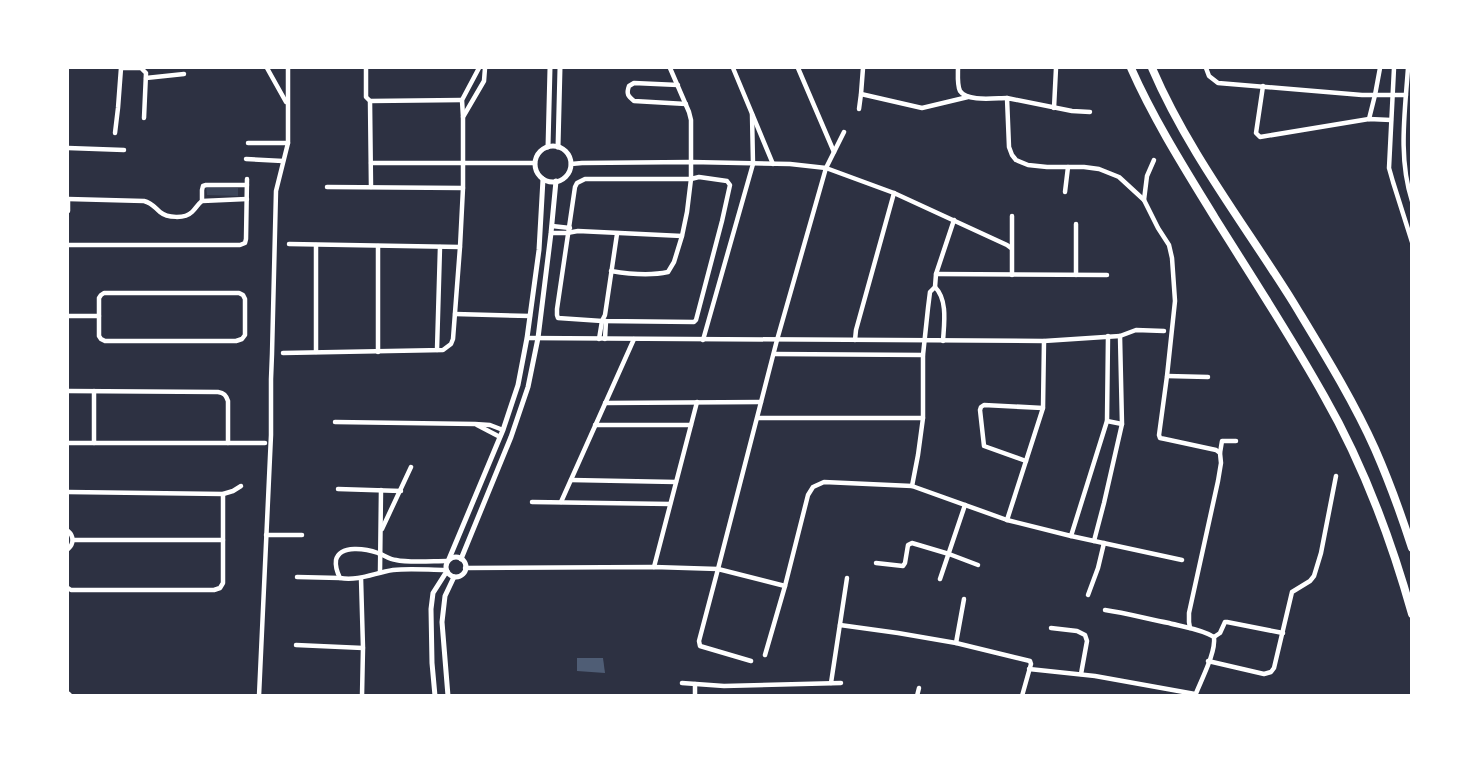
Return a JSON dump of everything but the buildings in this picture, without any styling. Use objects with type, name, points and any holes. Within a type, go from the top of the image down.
[{"type":"highway","points":[[1131,68],[1142,93],[1185,169],[1325,396],[1382,519],[1412,614]]},
{"type":"highway","points":[[1152,68],[1204,166],[1292,301],[1345,391],[1375,449],[1412,548]]},
{"type":"street","points":[[115,134],[121,68],[141,68],[146,73],[144,118]]},
{"type":"street","points":[[267,68],[287,105]]},
{"type":"street","points":[[259,696],[271,435],[276,191],[288,143],[288,68]]},
{"type":"street","points":[[366,68],[366,97],[370,101],[371,187]]},
{"type":"street","points":[[283,352],[443,350],[451,344],[463,188],[462,100],[479,68]]},
{"type":"street","points":[[463,117],[484,81],[485,68]]},
{"type":"street","points":[[548,147],[550,68]]},
{"type":"street","points":[[558,147],[560,68]]},
{"type":"street","points":[[611,271],[668,272],[674,262],[682,236],[692,179],[691,120],[670,68]]},
{"type":"street","points":[[734,68],[773,164]]},
{"type":"street","points":[[798,68],[834,152]]},
{"type":"street","points":[[863,68],[859,107],[867,107]]},
{"type":"street","points":[[958,68],[959,89],[968,97]]},
{"type":"street","points":[[1054,108],[1056,68]]},
{"type":"street","points":[[1206,68],[1209,76],[1218,83],[1375,95],[1406,95]]},
{"type":"street","points":[[1369,119],[1380,68]]},
{"type":"street","points":[[1394,68],[1389,168],[1412,242]]},
{"type":"street","points":[[1408,68],[1404,170],[1412,201]]},
{"type":"street","points":[[146,78],[183,74]]},
{"type":"street","points":[[678,85],[634,83],[628,86],[627,94],[634,101],[686,104]]},
{"type":"street","points":[[1263,86],[1256,133],[1260,137],[1369,119],[1391,120]]},
{"type":"street","points":[[861,94],[922,108],[968,97],[1007,98],[1054,108],[1089,112]]},
{"type":"street","points":[[1007,98],[1007,137],[1011,154],[1016,160],[1028,165],[1099,169],[1119,177],[1144,200],[1158,228],[1170,245],[1175,301],[1160,438],[1216,450],[1220,453]]},
{"type":"street","points":[[370,101],[462,100]]},
{"type":"street","points":[[1405,113],[1412,113]]},
{"type":"street","points":[[703,340],[753,164],[752,114]]},
{"type":"street","points":[[751,661],[699,645],[699,640],[777,340],[826,168],[844,132]]},
{"type":"street","points":[[248,143],[288,143]]},
{"type":"street","points":[[548,147],[558,147],[569,155],[570,171],[565,177],[556,181],[543,178],[538,173],[535,163],[539,153],[548,147]]},
{"type":"street","points":[[68,148],[124,150]]},
{"type":"street","points":[[246,159],[283,161]]},
{"type":"street","points":[[1144,200],[1147,176],[1154,160]]},
{"type":"street","points":[[571,165],[691,162],[790,164],[826,168],[894,193],[1011,248]]},
{"type":"street","points":[[371,163],[535,163]]},
{"type":"street","points":[[1065,192],[1068,167]]},
{"type":"street","points":[[699,177],[719,180],[728,183],[729,190],[696,320],[690,323],[558,318],[568,231],[577,183],[581,180],[692,179],[699,177]]},
{"type":"street","points":[[435,696],[432,663],[433,593],[446,571],[448,560],[503,430],[518,385],[539,250],[543,178]]},
{"type":"street","points":[[461,559],[518,419],[528,387],[538,339],[556,181]]},
{"type":"street","points":[[68,211],[68,199],[112,199],[148,202],[165,215],[186,216],[202,201],[203,186],[247,182],[245,243],[68,245]]},
{"type":"street","points":[[327,187],[463,188]]},
{"type":"street","points":[[855,340],[894,193]]},
{"type":"street","points":[[202,201],[247,199]]},
{"type":"street","points":[[1012,216],[1012,275]]},
{"type":"street","points":[[722,220],[736,224]]},
{"type":"street","points":[[912,486],[923,418],[923,355],[930,292],[935,287],[936,274],[954,220]]},
{"type":"street","points":[[1076,224],[1076,275]]},
{"type":"street","points":[[552,226],[568,231]]},
{"type":"street","points":[[551,233],[578,231],[682,236]]},
{"type":"street","points":[[602,339],[617,234]]},
{"type":"street","points":[[289,244],[460,247]]},
{"type":"street","points":[[316,244],[316,352]]},
{"type":"street","points":[[378,246],[378,352]]},
{"type":"street","points":[[437,350],[440,247]]},
{"type":"street","points":[[936,274],[1107,275]]},
{"type":"street","points":[[935,287],[940,292],[943,301],[943,341]]},
{"type":"street","points":[[104,293],[239,293],[245,299],[245,334],[242,339],[236,341],[105,341],[99,336],[99,316],[99,298],[104,293]]},
{"type":"street","points":[[455,314],[530,316]]},
{"type":"street","points":[[68,316],[99,316]]},
{"type":"street","points":[[527,338],[1044,341],[1120,336],[1136,330],[1164,331]]},
{"type":"street","points":[[1071,536],[1107,422],[1108,336]]},
{"type":"street","points":[[1094,541],[1122,424],[1120,336]]},
{"type":"street","points":[[561,502],[634,339]]},
{"type":"street","points":[[1007,519],[1043,408],[1044,341]]},
{"type":"street","points":[[774,354],[923,355]]},
{"type":"street","points":[[1167,376],[1208,377]]},
{"type":"street","points":[[68,391],[223,393],[228,400],[228,443]]},
{"type":"street","points":[[94,391],[94,442]]},
{"type":"street","points":[[654,567],[697,402]]},
{"type":"street","points":[[605,403],[761,402]]},
{"type":"street","points":[[1026,461],[984,446],[980,410],[984,405],[1043,408]]},
{"type":"street","points":[[758,418],[923,418]]},
{"type":"street","points":[[335,422],[475,424],[490,425],[503,430]]},
{"type":"street","points":[[1107,422],[1122,424]]},
{"type":"street","points":[[475,424],[500,437]]},
{"type":"street","points":[[596,425],[691,425]]},
{"type":"street","points":[[1190,628],[1189,614],[1218,481],[1222,441],[1236,441]]},
{"type":"street","points":[[68,442],[265,443]]},
{"type":"street","points":[[381,531],[411,467]]},
{"type":"street","points":[[1208,661],[1259,674],[1268,674],[1274,668],[1292,592],[1314,576],[1321,553],[1336,476]]},
{"type":"street","points":[[571,480],[676,482]]},
{"type":"street","points":[[765,655],[808,495],[813,487],[824,482],[912,486],[1007,519],[1071,536],[1182,560]]},
{"type":"street","points":[[68,492],[223,494],[241,486]]},
{"type":"street","points":[[338,489],[401,491]]},
{"type":"street","points":[[380,572],[381,490]]},
{"type":"street","points":[[68,588],[71,590],[214,590],[220,588],[223,583],[223,494]]},
{"type":"street","points":[[532,502],[670,504]]},
{"type":"street","points":[[940,579],[965,506]]},
{"type":"street","points":[[68,531],[73,540],[68,549]]},
{"type":"street","points":[[266,535],[302,535]]},
{"type":"street","points":[[73,540],[223,540]]},
{"type":"street","points":[[876,563],[904,566],[908,545],[911,543],[949,554],[978,566]]},
{"type":"street","points":[[1088,595],[1104,543]]},
{"type":"street","points":[[340,578],[336,572],[336,561],[339,554],[343,551],[363,550],[396,560],[448,560],[455,557],[465,563],[465,568],[462,575],[454,577]]},
{"type":"street","points":[[465,568],[718,569],[785,586]]},
{"type":"street","points":[[297,577],[361,578],[396,570],[446,571],[454,577]]},
{"type":"street","points":[[448,696],[442,622],[445,596],[454,577]]},
{"type":"street","points":[[361,578],[362,696]]},
{"type":"street","points":[[831,683],[847,578]]},
{"type":"street","points":[[956,643],[964,599]]},
{"type":"street","points":[[1105,610],[1190,628],[1214,637]]},
{"type":"street","points":[[1214,637],[1220,633],[1225,622],[1283,633]]},
{"type":"street","points":[[840,625],[956,643],[1030,661],[1022,696]]},
{"type":"street","points":[[1051,628],[1085,635],[1087,641],[1081,674]]},
{"type":"street","points":[[1029,669],[1081,674],[1195,695],[1214,645],[1214,637]]},
{"type":"street","points":[[296,645],[363,648]]},
{"type":"street","points":[[682,682],[724,686],[841,683]]},
{"type":"street","points":[[695,684],[695,696]]},
{"type":"street","points":[[917,696],[919,688]]},
{"type":"shaded area","points":[[206,187],[238,188],[238,196],[207,195]]},
{"type":"shaded area","points":[[577,658],[603,658],[605,673],[577,671]]}]
